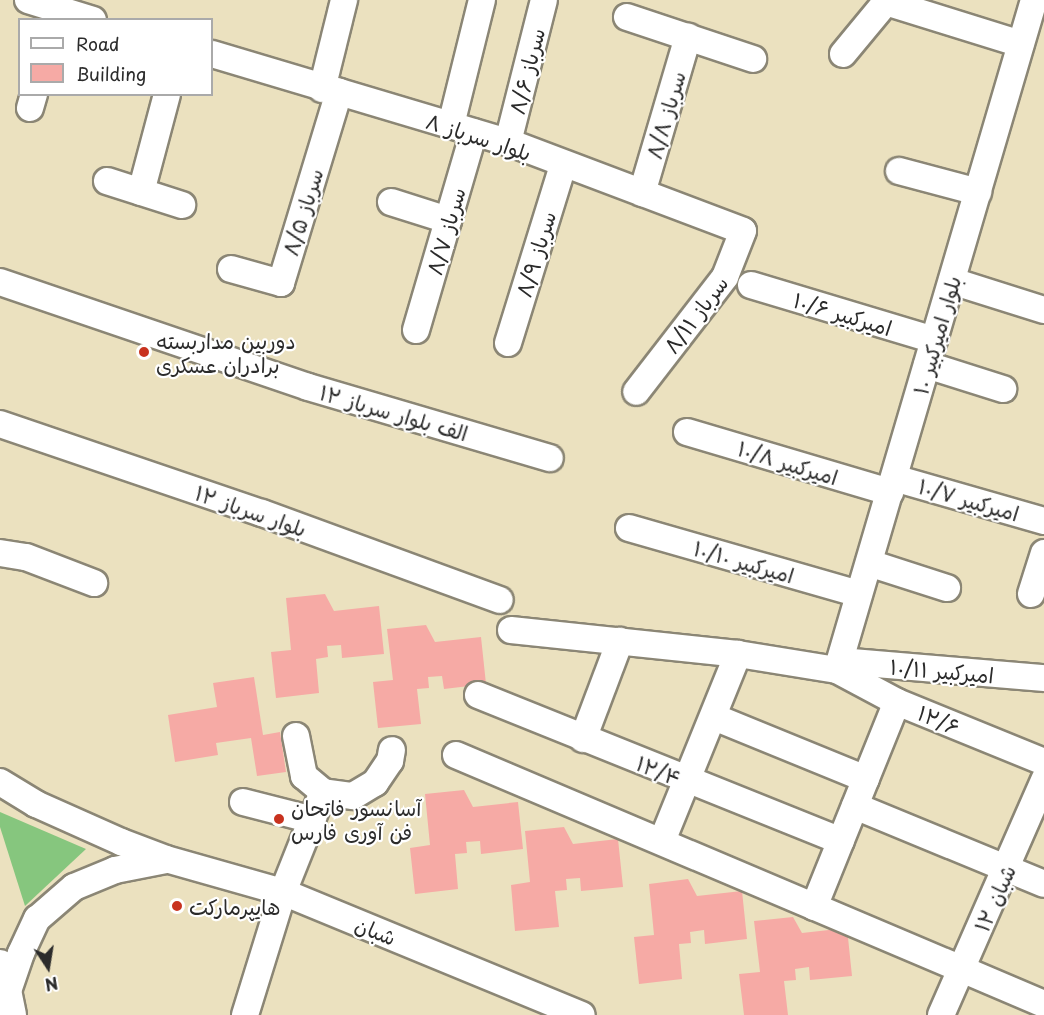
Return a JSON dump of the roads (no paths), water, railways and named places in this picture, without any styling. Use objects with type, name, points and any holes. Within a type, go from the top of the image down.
[{"type":"street","points":[[28,0],[57,15],[79,18]]},
{"type":"street","points":[[331,91],[344,0]]},
{"type":"street","name":"۸/۷ سرباز","points":[[416,330],[448,220],[482,0]]},
{"type":"street","name":"۸/۶ سرباز","points":[[508,142],[544,0]]},
{"type":"street","name":"۱۰ بلوار امیرکبیر","points":[[839,665],[1034,0]]},
{"type":"street","points":[[843,54],[886,2],[1021,44]]},
{"type":"street","points":[[627,17],[753,59]]},
{"type":"street","name":"۸/۸ سرباز","points":[[642,193],[688,37]]},
{"type":"street","name":"۸ بلوار سرباز","points":[[213,54],[508,142],[563,165],[743,231]]},
{"type":"street","name":"۸/۵ سرباز","points":[[231,269],[281,283],[331,91]]},
{"type":"street","points":[[141,192],[166,96]]},
{"type":"street","name":"۸/۹ سرباز","points":[[508,343],[563,165]]},
{"type":"street","points":[[899,171],[978,192]]},
{"type":"street","points":[[107,181],[182,205]]},
{"type":"street","points":[[391,202],[448,220]]},
{"type":"street","name":"۸/۱۱ سرباز","points":[[636,392],[725,278],[743,231]]},
{"type":"street","points":[[952,281],[1044,310]]},
{"type":"street","name":"۱۲ الف بلوار سرباز","points":[[0,282],[308,387],[550,458]]},
{"type":"street","name":"۱۰/۶ امیرکبیر","points":[[751,285],[934,340]]},
{"type":"street","points":[[927,365],[1003,389]]},
{"type":"street","name":"۱۲ بلوار سرباز","points":[[0,424],[262,513],[500,600]]},
{"type":"street","name":"۱۰/۸ امیرکبیر","points":[[687,432],[892,485]]},
{"type":"street","name":"۱۰/۷ امیرکبیر","points":[[892,485],[1044,521]]},
{"type":"street","name":"۱۰/۱۰ امیرکبیر","points":[[629,528],[859,594]]},
{"type":"street","points":[[0,553],[26,557],[94,583]]},
{"type":"street","points":[[1031,594],[1044,553]]},
{"type":"street","points":[[869,563],[947,588]]},
{"type":"street","points":[[511,630],[839,665]]},
{"type":"street","points":[[583,739],[620,641]]},
{"type":"street","points":[[662,841],[738,654]]},
{"type":"street","name":"۱۰/۱۱ امیرکبیر","points":[[839,665],[1044,678]]},
{"type":"street","name":"۱۲/۶","points":[[839,665],[897,702],[1044,762]]},
{"type":"street","name":"۱۲/۴","points":[[478,695],[687,782],[841,841]]},
{"type":"street","points":[[814,907],[897,702]]},
{"type":"street","points":[[714,717],[866,779]]},
{"type":"street","points":[[296,736],[304,776],[323,792],[352,796],[375,783],[390,761],[392,750]]},
{"type":"street","points":[[456,755],[1044,1004]]},
{"type":"street","name":"۱۲ شبان","points":[[941,1015],[1044,780]]},
{"type":"street","name":"شبان","points":[[0,782],[36,804],[166,860],[283,892],[544,1007],[582,1015]]},
{"type":"street","points":[[244,1015],[283,892],[323,792]]},
{"type":"street","points":[[243,802],[313,820]]},
{"type":"street","points":[[855,806],[1044,884]]},
{"type":"street","points":[[6,992],[21,953],[38,919],[74,887],[115,870],[166,860]]},
{"type":"place","name":"دوربین مداربسته برادران عسکری","points":[[144,352]]},
{"type":"place","name":"آسانسور فاتحان فن آوری فارس","points":[[279,819]]},
{"type":"place","name":"هایپرمارکت","points":[[177,906]]}]
